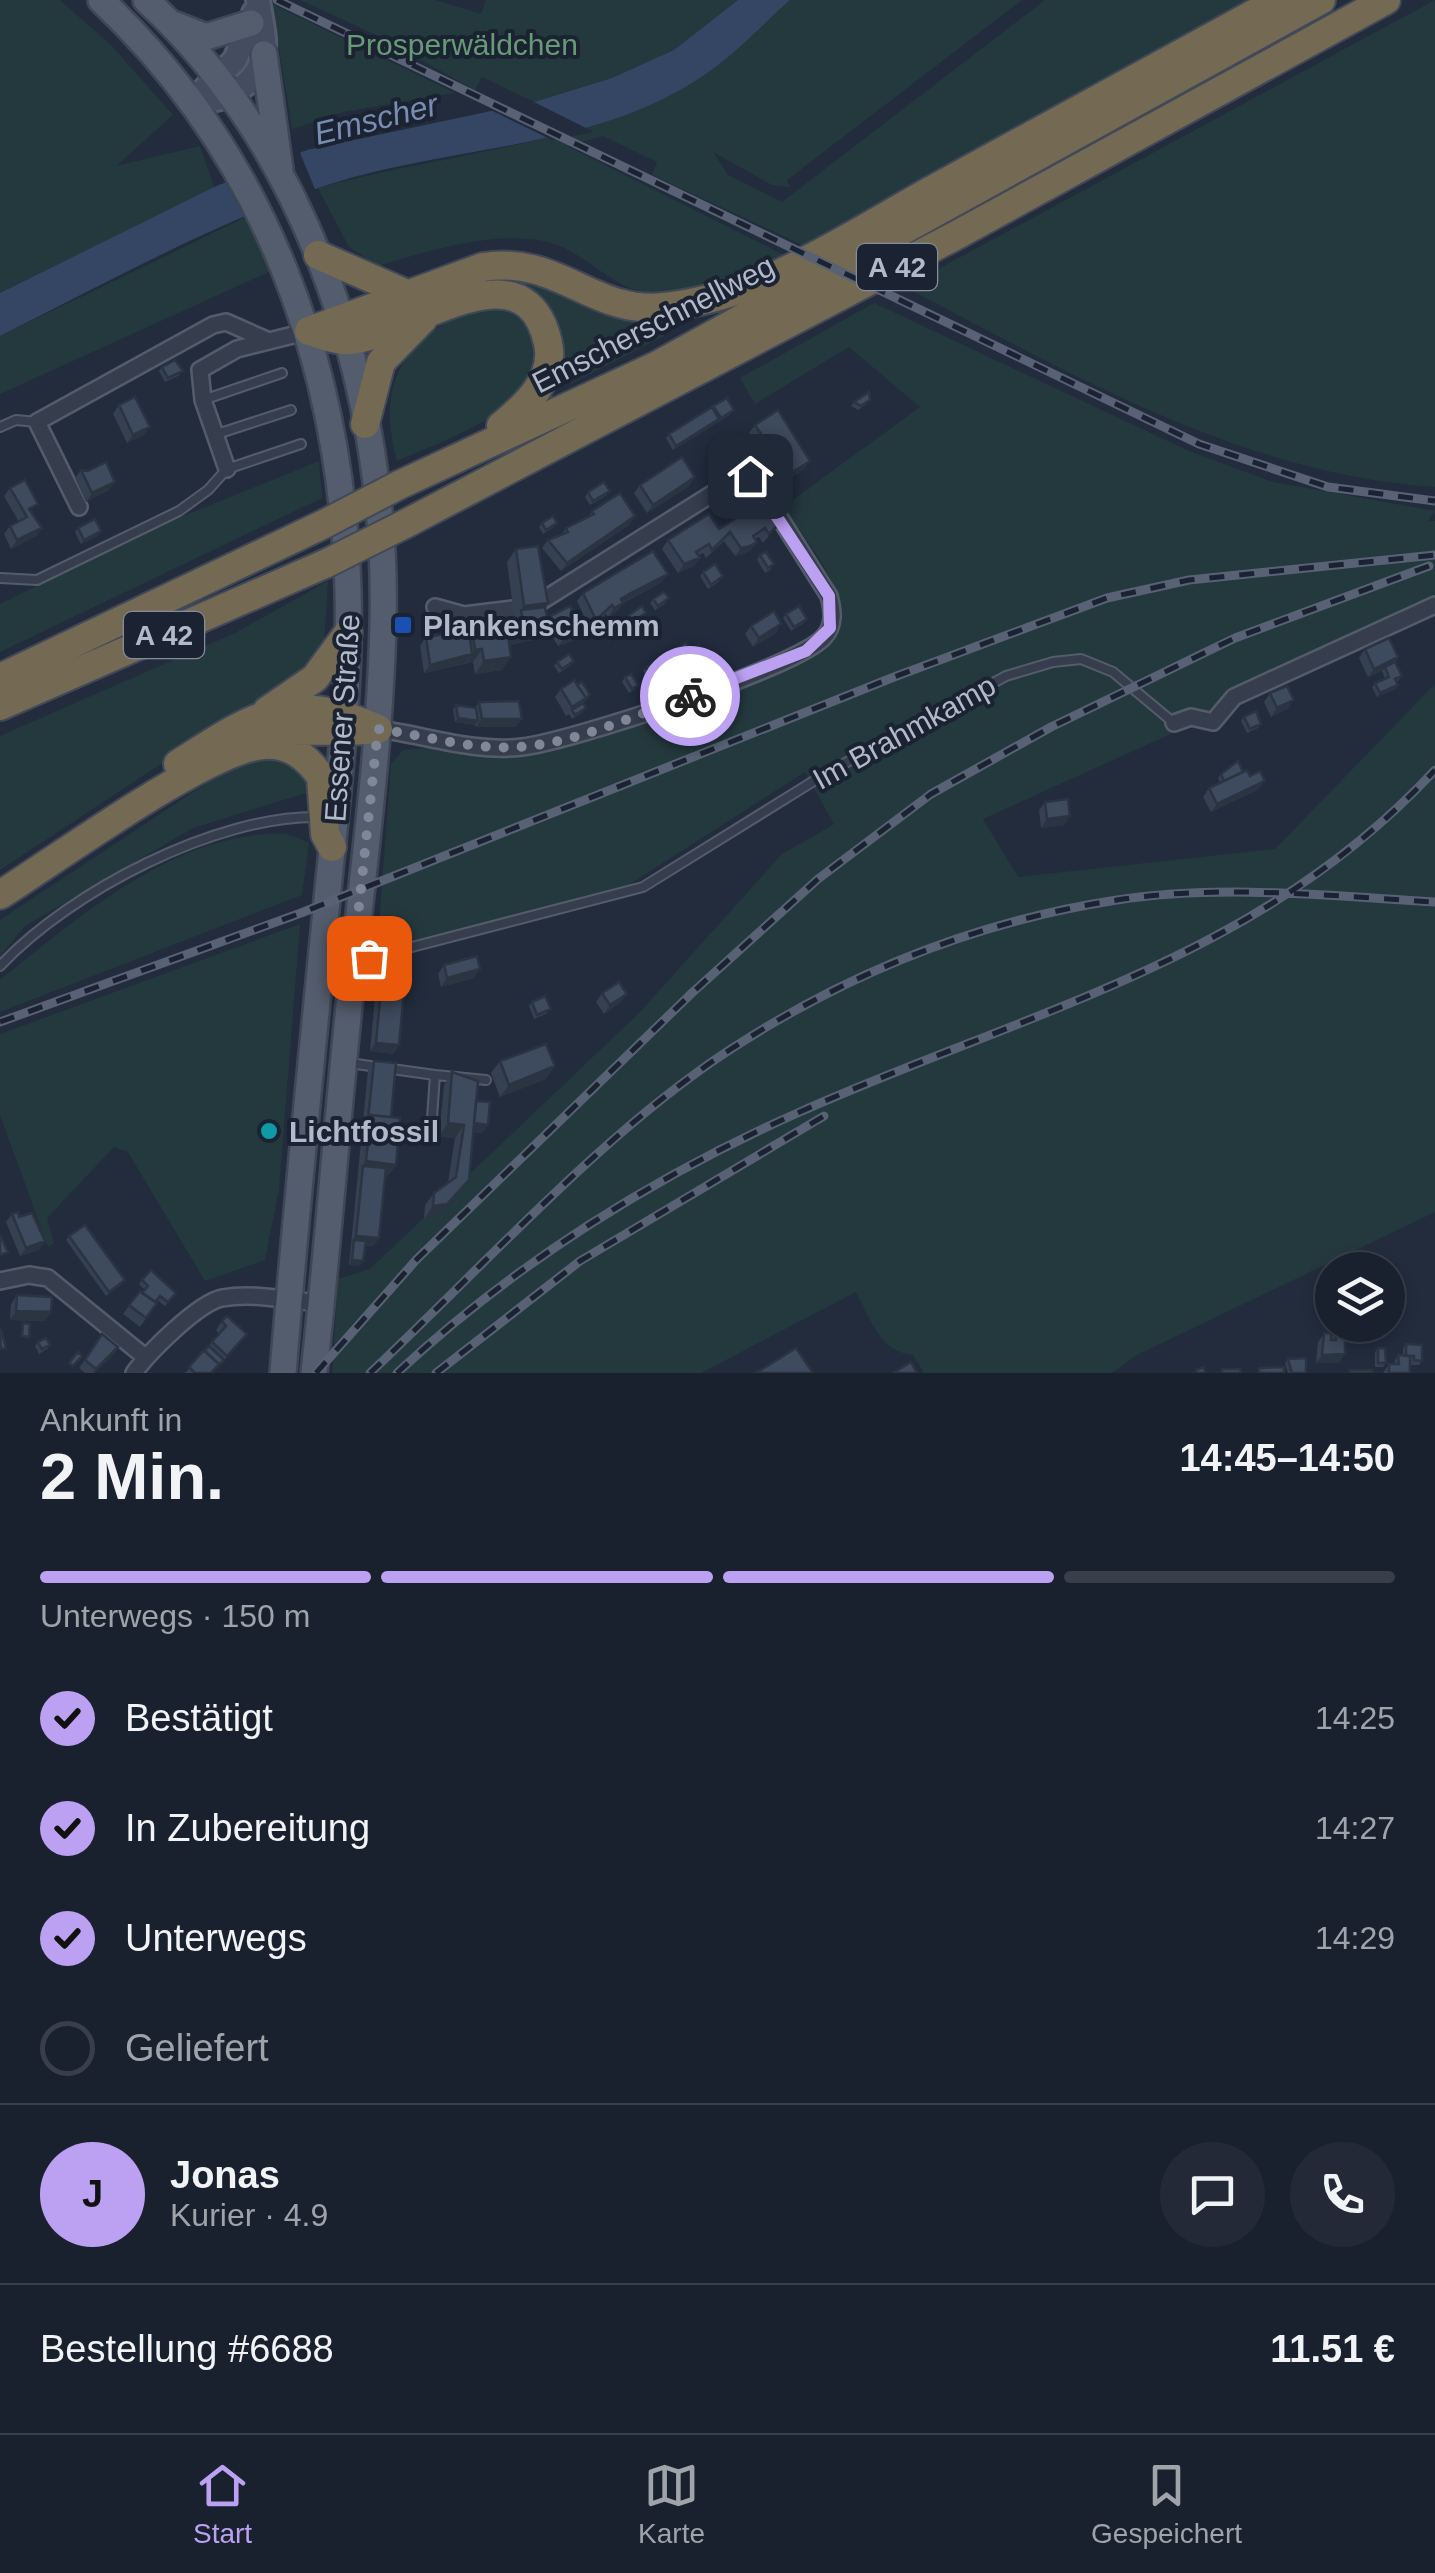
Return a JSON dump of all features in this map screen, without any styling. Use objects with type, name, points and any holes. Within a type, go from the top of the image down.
[{"type":"highway","points":[[344,329],[407,294],[483,268],[523,264],[617,304],[640,308],[727,294],[805,259],[1278,0]]},
{"type":"highway","name":"Emscherschnellweg","points":[[0,678],[458,456],[656,366],[1321,0]]},
{"type":"highway","name":"A 42","points":[[0,706],[328,562],[402,525],[954,237],[1386,0]]},
{"type":"highway","points":[[318,255],[407,294]]},
{"type":"highway","points":[[310,331],[344,329],[429,313],[477,294],[502,294],[515,299],[537,318],[549,346],[547,368],[526,405],[458,456]]},
{"type":"highway","points":[[365,424],[381,362],[429,313]]},
{"type":"highway","points":[[0,878],[315,678],[348,633]]},
{"type":"highway","points":[[267,711],[292,708],[344,724],[378,729]]},
{"type":"highway","points":[[0,895],[188,777],[244,737],[344,724]]},
{"type":"highway","points":[[188,777],[238,750],[266,745],[292,749],[321,777],[325,834],[332,847]]},
{"type":"main road","name":"Essener Straße","points":[[101,0],[193,101],[268,226],[310,331],[344,524],[348,633],[344,724],[283,1373]]},
{"type":"main road","points":[[146,0],[166,18],[268,138]]},
{"type":"main road","points":[[193,101],[212,103],[226,87],[258,0],[264,54],[249,80],[226,87]]},
{"type":"main road","points":[[166,18],[196,36],[214,36],[251,23]]},
{"type":"main road","name":"Essener Straße","points":[[264,54],[268,138],[318,255],[344,329],[365,424],[382,572],[378,729],[314,1373]]},
{"type":"street","points":[[78,507],[37,422],[212,326],[226,322],[269,341]]},
{"type":"street","points":[[226,469],[203,400],[200,370],[208,362],[310,331]]},
{"type":"street","points":[[378,729],[482,747],[549,742],[638,715],[806,651],[830,628],[833,611],[829,596],[762,490],[750,476],[742,475],[537,604]]},
{"type":"street","name":"Im Brahmkamp","points":[[1174,723],[1191,717],[1213,722],[1234,697],[1435,606]]},
{"type":"street","points":[[435,607],[464,615],[513,609]]},
{"type":"street","points":[[0,1281],[29,1275],[48,1278],[145,1357]]},
{"type":"street","points":[[134,1373],[145,1357],[217,1299],[260,1296],[322,1303]]},
{"type":"lane","points":[[1161,64],[1213,59]]},
{"type":"lane","points":[[203,400],[282,374]]},
{"type":"lane","points":[[213,435],[291,410]]},
{"type":"lane","points":[[0,426],[16,420],[37,422]]},
{"type":"lane","points":[[0,578],[37,580],[179,510],[208,490],[226,469],[302,444]]},
{"type":"lane","name":"Im Brahmkamp","points":[[353,962],[643,887],[825,774],[1006,676],[1053,662],[1080,659],[1113,672],[1174,723]]},
{"type":"lane","points":[[0,966],[34,930],[186,845],[255,822],[324,817]]},
{"type":"lane","points":[[344,1062],[486,1080]]},
{"type":"lane","points":[[431,1132],[435,1075]]},
{"type":"green space","points":[[0,0],[60,0],[111,45],[173,115],[116,166],[200,146],[214,187],[0,293]]},
{"type":"green space","name":"Prosperwäldchen","points":[[300,0],[435,0],[481,14],[486,0],[738,0],[674,50],[612,78],[534,102],[482,77],[475,90],[376,35]]},
{"type":"green space","points":[[790,0],[1022,0],[787,180],[790,187],[772,185],[713,152],[728,175],[782,202],[1045,0],[1265,0],[809,248],[652,175],[657,162],[603,136],[567,146],[788,257],[704,292],[660,295],[638,291],[563,247],[523,239],[460,244],[378,266],[349,247],[318,188],[522,144],[623,115],[710,71]]},
{"type":"green space","points":[[1435,0],[1435,487],[1364,478],[1295,463],[1227,441],[1096,386],[905,287]]},
{"type":"green space","points":[[272,4],[455,93],[343,112],[292,129]]},
{"type":"green space","points":[[244,218],[271,271],[0,394],[0,336]]},
{"type":"green space","points":[[502,278],[532,278],[664,320],[664,336],[571,384],[545,319],[458,290]]},
{"type":"green space","points":[[874,303],[1189,451],[1273,482],[1435,511],[1428,521],[1435,521],[1435,614],[983,819],[1018,877],[1275,849],[1435,684],[1435,1212],[1352,1252],[1315,1252],[1315,1270],[1137,1355],[1112,1373],[924,1373],[913,1355],[884,1341],[856,1292],[701,1373],[332,1373],[338,1279],[370,1269],[640,1012],[781,855],[834,824],[805,772],[630,884],[377,950],[391,764],[403,750],[425,748],[428,742],[510,754],[576,744],[827,646],[837,628],[836,592],[818,556],[783,507],[920,407],[849,347],[755,404],[740,378]]},
{"type":"green space","points":[[478,305],[511,313],[528,329],[538,361],[530,382],[489,418],[397,461],[390,407],[402,365],[431,332]]},
{"type":"green space","points":[[319,461],[322,498],[0,652],[0,604],[164,524]]},
{"type":"green space","points":[[328,581],[324,643],[304,668],[308,674],[281,685],[0,870],[0,736],[235,633]]},
{"type":"green space","points":[[276,754],[300,766],[309,792],[193,828],[25,926],[0,956],[0,920],[219,775]]},
{"type":"green space","points":[[287,834],[309,843],[302,895],[0,1012],[0,980],[63,929],[133,881],[208,846],[247,836]]},
{"type":"green space","points":[[300,924],[279,1189],[265,1260],[205,1281],[128,1152],[114,1147],[47,1218],[54,1243],[48,1247],[0,1115],[0,1034]]},
{"type":"water","points":[[738,0],[790,0],[721,63],[666,97],[570,132],[367,174],[318,188],[196,238],[0,336],[0,293],[214,187],[307,150],[534,102],[612,78],[674,50]]},
{"type":"pier","points":[[527,98],[594,132],[552,140],[484,107]]},
{"type":"pier","points":[[298,148],[317,194],[247,222],[223,178]]},
{"type":"building","points":[[175,360],[183,371],[168,378],[162,367]]},
{"type":"building","points":[[869,392],[870,400],[861,406],[854,402]]},
{"type":"building","points":[[135,397],[150,427],[133,435],[119,405]]},
{"type":"building","points":[[727,398],[734,410],[721,418],[713,406]]},
{"type":"building","points":[[712,407],[719,419],[676,446],[669,434]]},
{"type":"building","points":[[778,410],[810,461],[788,475],[755,425]]},
{"type":"building","points":[[682,457],[695,477],[653,505],[640,485]]},
{"type":"building","points":[[106,462],[115,482],[92,493],[81,470],[88,471]]},
{"type":"building","points":[[25,480],[38,504],[29,509],[42,528],[17,540],[10,526],[27,517],[10,488]]},
{"type":"building","points":[[604,482],[610,491],[593,501],[588,492]]},
{"type":"building","points":[[620,493],[635,516],[567,563],[548,540],[568,532],[566,528],[594,514],[592,511]]},
{"type":"building","points":[[766,499],[781,522],[769,534],[765,528],[753,536],[757,542],[750,546],[741,548],[730,532],[712,550],[709,544],[696,552],[700,558],[684,564],[668,540],[709,514],[719,529]]},
{"type":"building","points":[[553,516],[557,523],[546,530],[542,523]]},
{"type":"building","points":[[95,519],[101,531],[84,540],[78,528]]},
{"type":"building","points":[[538,546],[548,603],[524,606],[516,549]]},
{"type":"building","points":[[653,551],[668,574],[621,599],[623,603],[614,608],[612,605],[596,620],[583,593]]},
{"type":"building","points":[[766,552],[774,564],[768,568],[760,555]]},
{"type":"building","points":[[715,564],[723,576],[711,585],[703,572]]},
{"type":"building","points":[[664,592],[669,598],[658,606],[653,599]]},
{"type":"building","points":[[570,606],[582,626],[579,633],[564,638],[558,627],[512,637],[511,624],[523,622],[521,610],[545,607],[547,618]]},
{"type":"building","points":[[642,606],[646,613],[633,621],[629,615]]},
{"type":"building","points":[[799,606],[807,619],[794,627],[786,614]]},
{"type":"building","points":[[774,611],[781,624],[759,638],[751,626]]},
{"type":"building","points":[[506,621],[511,657],[484,661],[482,649],[475,650],[472,626]]},
{"type":"building","points":[[617,622],[622,629],[610,636],[606,629]]},
{"type":"building","points":[[469,630],[472,654],[430,665],[426,637]]},
{"type":"building","points":[[1389,638],[1398,657],[1374,669],[1365,649]]},
{"type":"building","points":[[686,642],[695,657],[680,667],[671,652]]},
{"type":"building","points":[[699,645],[707,656],[695,664],[691,650]]},
{"type":"building","points":[[569,654],[574,661],[562,669],[557,662]]},
{"type":"building","points":[[660,657],[668,670],[654,679],[646,667]]},
{"type":"building","points":[[1395,662],[1402,676],[1395,679],[1398,685],[1380,693],[1375,683],[1389,677],[1385,667]]},
{"type":"building","points":[[631,674],[638,685],[632,689],[625,677]]},
{"type":"building","points":[[574,680],[586,698],[572,707],[561,689]]},
{"type":"building","points":[[582,682],[590,695],[586,698],[577,685]]},
{"type":"building","points":[[1287,686],[1294,700],[1277,708],[1270,693]]},
{"type":"building","points":[[519,701],[522,719],[482,719],[479,702]]},
{"type":"building","points":[[583,703],[586,708],[575,715],[572,710]]},
{"type":"building","points":[[456,705],[476,708],[478,721],[458,718]]},
{"type":"building","points":[[1256,711],[1261,724],[1250,729],[1244,717]]},
{"type":"building","points":[[1238,761],[1243,772],[1224,781],[1221,774]]},
{"type":"building","points":[[1247,770],[1250,776],[1260,771],[1265,781],[1217,804],[1209,788]]},
{"type":"building","points":[[1068,799],[1070,816],[1047,819],[1045,802]]},
{"type":"building","points":[[477,956],[480,969],[447,978],[444,965]]},
{"type":"building","points":[[383,967],[406,969],[399,1045],[376,1043]]},
{"type":"building","points":[[619,982],[627,994],[610,1005],[602,993]]},
{"type":"building","points":[[545,996],[551,1009],[537,1015],[532,1002]]},
{"type":"building","points":[[546,1044],[555,1066],[509,1085],[500,1061]]},
{"type":"building","points":[[374,1061],[396,1063],[391,1117],[371,1115],[368,1119]]},
{"type":"building","points":[[452,1072],[478,1081],[469,1180],[447,1204],[433,1206],[434,1193],[456,1177],[464,1125],[448,1123]]},
{"type":"building","points":[[476,1101],[490,1102],[488,1125],[474,1123]]},
{"type":"building","points":[[371,1115],[400,1118],[396,1165],[366,1161]]},
{"type":"building","points":[[363,1166],[386,1168],[379,1238],[356,1236]]},
{"type":"building","points":[[18,1212],[19,1217],[32,1213],[45,1241],[26,1248],[12,1214]]},
{"type":"building","points":[[85,1225],[125,1280],[109,1292],[69,1236]]},
{"type":"building","points":[[0,1235],[8,1252],[0,1255]]},
{"type":"building","points":[[354,1240],[366,1241],[363,1261],[352,1260]]},
{"type":"building","points":[[151,1270],[176,1293],[168,1302],[160,1296],[155,1302],[142,1293],[148,1286],[142,1280]]},
{"type":"building","points":[[140,1291],[157,1303],[146,1318],[129,1305]]},
{"type":"building","points":[[17,1295],[52,1297],[51,1312],[16,1311]]},
{"type":"building","points":[[227,1316],[247,1334],[227,1356],[212,1342],[226,1326],[222,1321]]},
{"type":"building","points":[[23,1323],[30,1324],[29,1337],[22,1336]]},
{"type":"building","points":[[102,1334],[118,1347],[96,1369],[85,1360]]},
{"type":"building","points":[[46,1338],[50,1345],[42,1349],[38,1342]]},
{"type":"building","points":[[1323,1342],[1345,1342],[1345,1354],[1322,1355]]},
{"type":"building","points":[[1406,1344],[1422,1345],[1422,1361],[1406,1356]]},
{"type":"building","points":[[209,1346],[224,1360],[216,1368],[219,1364],[204,1351]]},
{"type":"building","points":[[796,1348],[813,1373],[756,1373]]},
{"type":"building","points":[[1378,1348],[1385,1348],[1386,1363],[1378,1363]]},
{"type":"building","points":[[204,1350],[219,1364],[211,1373],[195,1373],[189,1367]]},
{"type":"building","points":[[78,1352],[82,1356],[73,1366],[69,1363]]},
{"type":"building","points":[[1398,1355],[1410,1356],[1410,1373],[1389,1373],[1389,1364],[1399,1364]]},
{"type":"building","points":[[1306,1358],[1306,1373],[1292,1373],[1288,1359]]},
{"type":"building","points":[[911,1362],[917,1373],[893,1373]]},
{"type":"building","points":[[1284,1367],[1284,1373],[1259,1373],[1259,1368]]},
{"type":"building","points":[[1222,1369],[1240,1369],[1241,1373],[1222,1373]]},
{"type":"building","points":[[1372,1370],[1372,1373],[1350,1373]]},
{"type":"railway","points":[[277,0],[1199,444],[1328,487],[1435,501]]},
{"type":"railway","points":[[0,1022],[301,913],[894,677],[1107,598],[1189,580],[1435,555]]},
{"type":"railway","points":[[316,1373],[417,1259],[693,992],[818,879],[931,794],[1051,727],[1235,638],[1429,566]]},
{"type":"railway","points":[[397,1373],[538,1259],[694,1164],[802,1111],[1056,1009],[1217,935],[1293,890],[1366,835],[1435,770]]},
{"type":"railway","points":[[370,1373],[590,1160],[683,1082],[776,1022],[868,974],[1015,921],[1156,895],[1236,892],[1435,902]]},
{"type":"railway","points":[[436,1373],[580,1261],[824,1116]]},
{"type":"way so far","points":[[369,958],[353,962],[378,729],[482,747],[519,748],[578,734],[690,696]]},
{"type":"place","name":"Plankenschemm","points":[[403,625]]},
{"type":"place","name":"Lichtfossil","points":[[269,1131]]},
{"type":"route","points":[[690,696],[806,651],[824,638],[830,628],[833,611],[829,596],[750,476]]},
{"type":"water label","name":"Emscher","points":[[376,119]]}]
